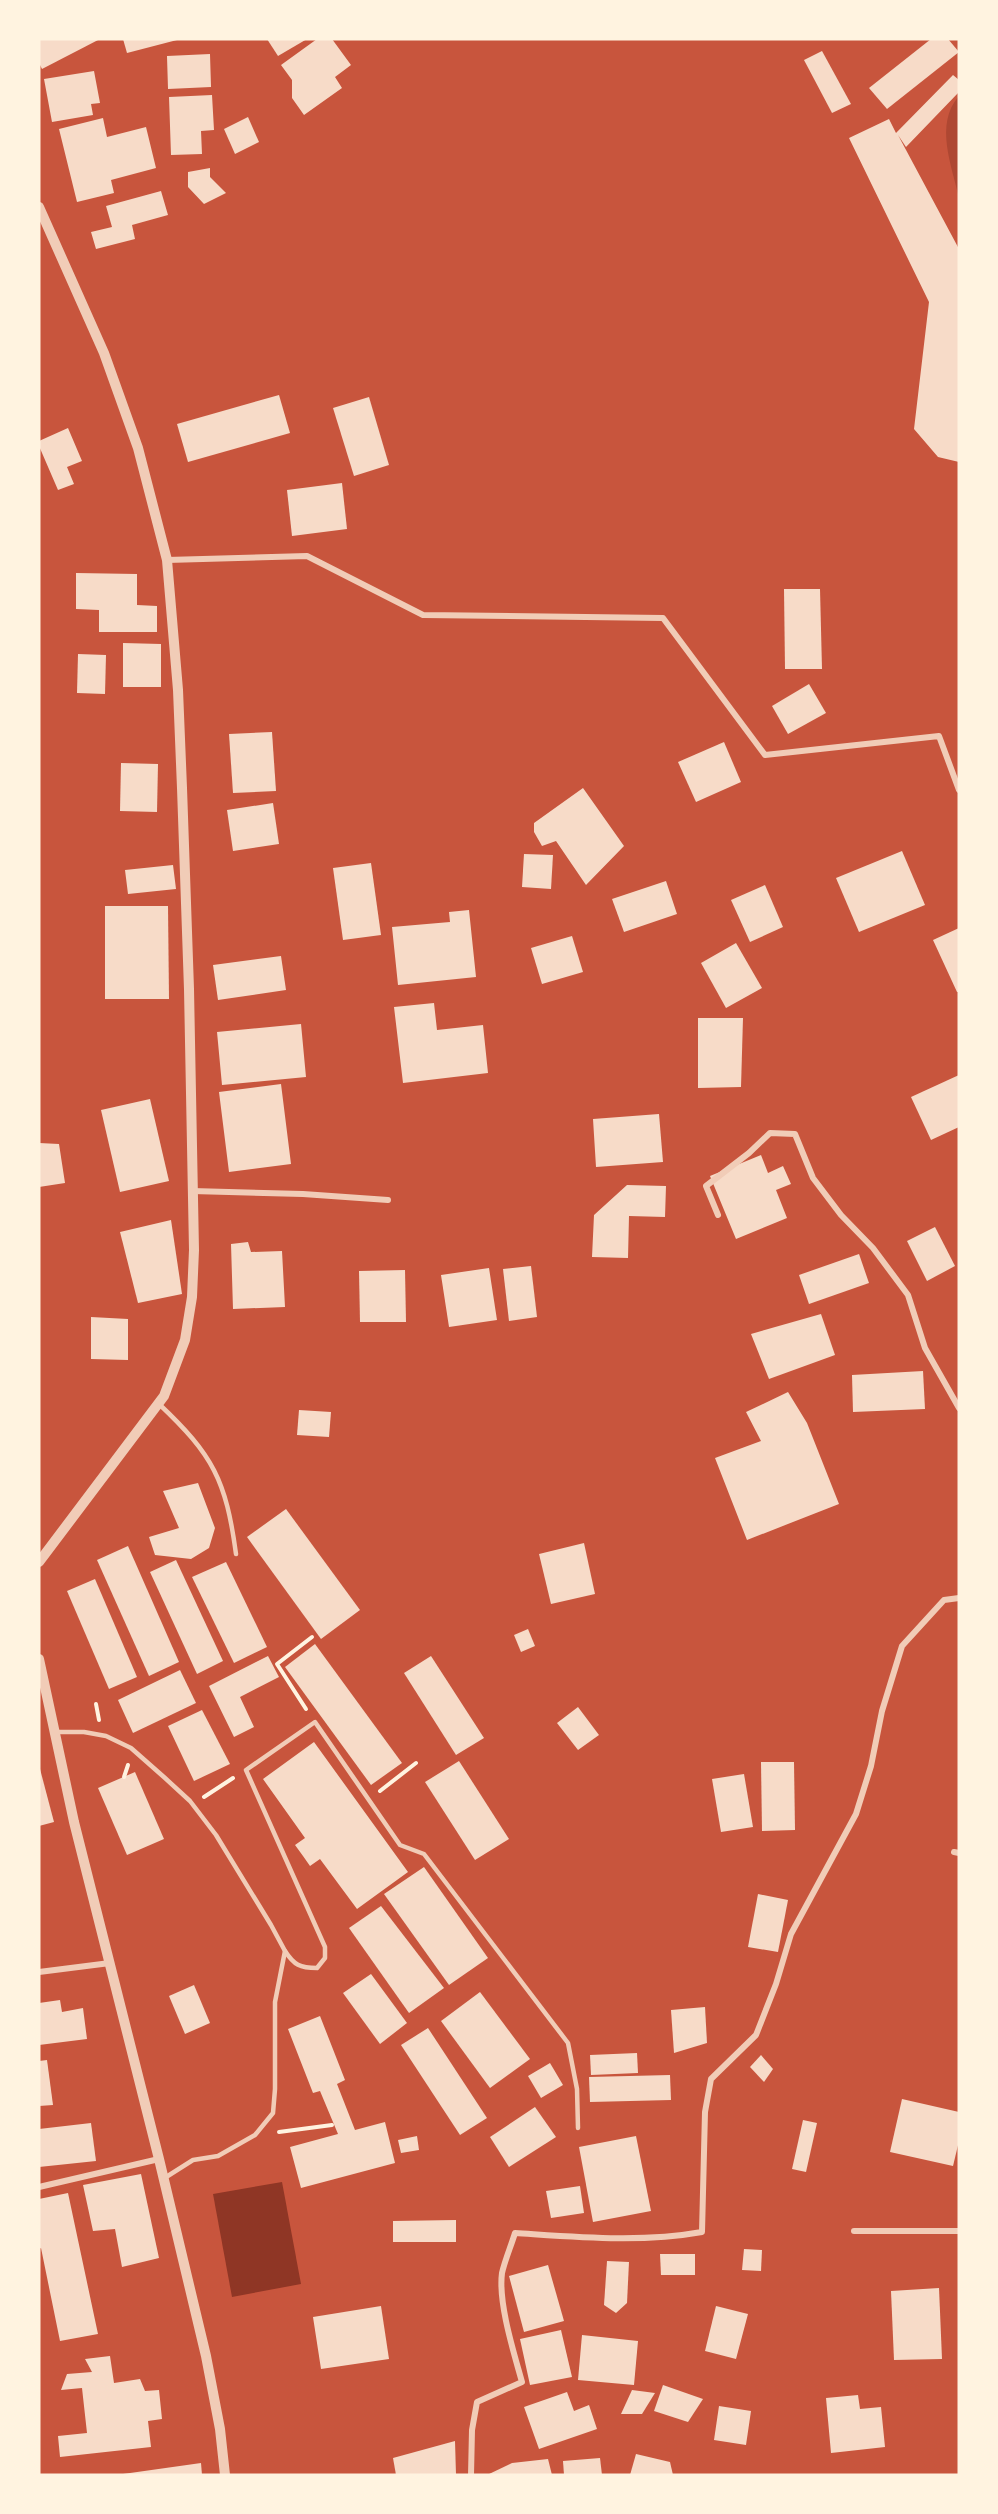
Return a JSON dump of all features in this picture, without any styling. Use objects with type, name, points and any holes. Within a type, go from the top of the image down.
[{"type":"street","points":[[39,207],[108,363],[138,448],[166,560],[178,690],[182,788],[189,1001],[193,1262],[192,1297],[185,1340],[164,1396],[39,1562]]},
{"type":"street","points":[[166,560],[307,556],[423,615],[663,618],[765,755],[939,736],[959,789]]},
{"type":"street","points":[[718,1215],[706,1186],[749,1153],[770,1133],[795,1134],[813,1178],[841,1215],[873,1248],[908,1295],[925,1348],[959,1408]]},
{"type":"street","points":[[192,1191],[303,1194],[388,1200]]},
{"type":"street","points":[[471,2475],[472,2430],[477,2402],[522,2382],[510,2339],[502,2293],[502,2273],[515,2233],[585,2238],[678,2236],[702,2232],[705,2112],[711,2079],[756,2035],[776,1984],[791,1934],[856,1814],[871,1766],[882,1711],[902,1646],[944,1600],[959,1598]]},
{"type":"street","points":[[39,1659],[74,1821],[206,2356],[220,2429],[225,2475]]},
{"type":"street","points":[[39,1971],[110,1963]]},
{"type":"street","points":[[39,2187],[159,2159]]},
{"type":"street","points":[[854,2231],[953,2233],[959,2231]]},
{"type":"lane","points":[[159,1404],[194,1440],[219,1476],[226,1498],[236,1554]]},
{"type":"lane","points":[[55,1732],[84,1732],[106,1736],[131,1748],[165,1778],[191,1804],[216,1835],[294,1965],[316,1968],[326,1958],[325,1947],[246,1770],[315,1722],[400,1845],[424,1854],[568,2043],[577,2088],[578,2128]]},
{"type":"lane","points":[[163,2179],[193,2160],[218,2156],[255,2135],[273,2113],[275,2002],[285,1951]]},
{"type":"path","points":[[312,1637],[277,1664],[315,1722]]},
{"type":"path","points":[[367,1800],[416,1763]]},
{"type":"path","points":[[191,1804],[246,1770]]},
{"type":"path","points":[[255,2135],[332,2125]]},
{"type":"shaded area","points":[[959,96],[959,198],[949,159],[946,132],[947,119]]},
{"type":"shaded area","points":[[282,2182],[301,2284],[232,2297],[213,2194]]},
{"type":"building","points":[[39,39],[100,39],[42,69],[39,63]]},
{"type":"building","points":[[123,39],[177,39],[177,40],[127,53]]},
{"type":"building","points":[[267,39],[307,39],[278,56]]},
{"type":"building","points":[[317,39],[332,39],[351,65],[335,77],[342,88],[304,115],[292,98],[292,80],[281,65]]},
{"type":"building","points":[[931,39],[948,39],[959,52],[887,109],[869,88]]},
{"type":"building","points":[[822,51],[851,104],[832,113],[804,60]]},
{"type":"building","points":[[210,54],[211,87],[168,89],[167,56]]},
{"type":"building","points":[[94,71],[100,103],[91,104],[93,115],[52,122],[44,79]]},
{"type":"building","points":[[953,75],[959,80],[959,92],[906,147],[898,135],[959,249],[959,462],[938,457],[914,429],[929,302],[849,138],[889,119],[896,133]]},
{"type":"building","points":[[212,95],[214,130],[201,131],[202,154],[171,155],[169,97]]},
{"type":"building","points":[[248,117],[259,142],[235,154],[224,129]]},
{"type":"building","points":[[103,118],[107,137],[146,127],[156,168],[111,180],[114,193],[77,202],[59,129]]},
{"type":"building","points":[[210,168],[210,177],[226,193],[204,204],[188,187],[188,172]]},
{"type":"building","points":[[161,191],[168,215],[132,225],[135,239],[96,249],[91,232],[112,227],[106,206]]},
{"type":"building","points":[[279,395],[290,433],[188,462],[177,424]]},
{"type":"building","points":[[369,397],[389,465],[354,476],[333,408]]},
{"type":"building","points":[[68,428],[82,461],[67,467],[74,484],[58,490],[39,446],[39,441]]},
{"type":"building","points":[[342,483],[347,529],[292,536],[287,490]]},
{"type":"building","points":[[76,573],[137,574],[137,605],[157,606],[157,632],[99,632],[99,610],[76,609]]},
{"type":"building","points":[[784,589],[820,589],[822,669],[785,669]]},
{"type":"building","points":[[123,643],[161,644],[161,687],[123,687]]},
{"type":"building","points":[[78,654],[106,655],[105,694],[77,693]]},
{"type":"building","points":[[809,684],[826,713],[788,734],[772,706]]},
{"type":"building","points":[[272,732],[276,791],[233,793],[229,734]]},
{"type":"building","points":[[724,742],[741,782],[696,802],[678,762]]},
{"type":"building","points":[[121,763],[158,764],[157,812],[120,811]]},
{"type":"building","points":[[583,788],[624,846],[586,885],[556,841],[542,846],[534,832],[534,823]]},
{"type":"building","points":[[273,803],[279,844],[233,851],[227,810]]},
{"type":"building","points":[[902,851],[925,905],[859,932],[836,878]]},
{"type":"building","points":[[524,854],[553,855],[551,889],[522,887]]},
{"type":"building","points":[[371,863],[381,935],[343,940],[333,868]]},
{"type":"building","points":[[173,865],[176,889],[128,894],[125,870]]},
{"type":"building","points":[[666,881],[677,914],[624,932],[612,899]]},
{"type":"building","points":[[765,885],[783,927],[750,942],[731,900]]},
{"type":"building","points":[[105,906],[168,906],[169,999],[105,999]]},
{"type":"building","points":[[469,910],[476,977],[398,985],[392,927],[450,922],[449,912]]},
{"type":"building","points":[[959,928],[959,992],[957,992],[933,940]]},
{"type":"building","points":[[572,936],[583,972],[542,984],[531,948]]},
{"type":"building","points":[[736,943],[762,988],[726,1008],[701,963]]},
{"type":"building","points":[[281,956],[286,990],[218,1000],[213,965]]},
{"type":"building","points":[[434,1003],[437,1030],[483,1025],[488,1073],[403,1083],[394,1007]]},
{"type":"building","points":[[698,1018],[743,1018],[741,1087],[698,1088]]},
{"type":"building","points":[[301,1024],[306,1077],[222,1085],[217,1032]]},
{"type":"building","points":[[959,1075],[959,1127],[931,1140],[911,1097]]},
{"type":"building","points":[[281,1084],[291,1164],[229,1172],[219,1092]]},
{"type":"building","points":[[150,1099],[169,1181],[120,1192],[101,1110]]},
{"type":"building","points":[[659,1114],[663,1162],[596,1167],[593,1119]]},
{"type":"building","points":[[39,1143],[59,1144],[65,1183],[39,1187]]},
{"type":"building","points":[[761,1155],[768,1173],[783,1166],[791,1184],[776,1190],[787,1218],[736,1239],[710,1176]]},
{"type":"building","points":[[627,1185],[666,1186],[665,1217],[629,1216],[628,1258],[592,1257],[594,1215]]},
{"type":"building","points":[[171,1220],[182,1294],[138,1303],[120,1232]]},
{"type":"building","points":[[935,1227],[955,1266],[927,1281],[907,1241]]},
{"type":"building","points":[[248,1242],[251,1252],[282,1251],[285,1307],[233,1309],[231,1244]]},
{"type":"building","points":[[859,1254],[869,1283],[809,1304],[799,1275]]},
{"type":"building","points":[[531,1266],[537,1317],[509,1321],[503,1269]]},
{"type":"building","points":[[489,1268],[497,1320],[449,1327],[441,1275]]},
{"type":"building","points":[[405,1270],[406,1322],[360,1322],[359,1271]]},
{"type":"building","points":[[821,1314],[835,1355],[769,1379],[751,1334]]},
{"type":"building","points":[[91,1317],[128,1319],[128,1360],[91,1359]]},
{"type":"building","points":[[923,1371],[925,1409],[853,1412],[852,1375]]},
{"type":"building","points":[[788,1392],[807,1423],[839,1504],[747,1540],[715,1458],[761,1441],[746,1412]]},
{"type":"building","points":[[299,1410],[331,1412],[329,1437],[297,1435]]},
{"type":"building","points":[[198,1483],[215,1528],[209,1548],[191,1559],[155,1555],[149,1537],[179,1528],[163,1491]]},
{"type":"building","points":[[286,1509],[360,1610],[321,1639],[247,1537]]},
{"type":"building","points":[[584,1543],[595,1594],[551,1604],[539,1554]]},
{"type":"building","points":[[128,1546],[179,1662],[149,1676],[97,1560]]},
{"type":"building","points":[[176,1560],[223,1661],[197,1674],[150,1572]]},
{"type":"building","points":[[226,1562],[267,1647],[234,1663],[192,1577]]},
{"type":"building","points":[[95,1579],[137,1677],[109,1689],[67,1591]]},
{"type":"building","points":[[528,1629],[535,1646],[521,1652],[514,1635]]},
{"type":"building","points":[[315,1644],[402,1763],[371,1785],[285,1667]]},
{"type":"building","points":[[268,1656],[279,1677],[240,1697],[254,1727],[234,1737],[209,1686]]},
{"type":"building","points":[[431,1656],[484,1738],[456,1755],[404,1673]]},
{"type":"building","points":[[180,1670],[196,1703],[133,1733],[118,1700]]},
{"type":"building","points":[[578,1707],[599,1735],[578,1750],[557,1723]]},
{"type":"building","points":[[202,1710],[230,1764],[194,1781],[168,1726]]},
{"type":"building","points":[[314,1742],[408,1872],[357,1909],[320,1859],[310,1866],[295,1845],[305,1838],[263,1779]]},
{"type":"building","points":[[459,1761],[509,1839],[475,1860],[425,1782]]},
{"type":"building","points":[[761,1762],[794,1762],[795,1830],[762,1831]]},
{"type":"building","points":[[39,1770],[54,1822],[39,1826]]},
{"type":"building","points":[[135,1772],[164,1839],[127,1855],[98,1788]]},
{"type":"building","points":[[744,1774],[753,1827],[721,1832],[712,1779]]},
{"type":"building","points":[[424,1867],[488,1958],[449,1985],[384,1894]]},
{"type":"building","points":[[758,1894],[788,1900],[778,1952],[748,1947]]},
{"type":"building","points":[[381,1906],[444,1988],[409,2013],[349,1928]]},
{"type":"building","points":[[371,1974],[407,2023],[380,2044],[343,1993]]},
{"type":"building","points":[[194,1985],[210,2023],[185,2034],[169,1996]]},
{"type":"building","points":[[480,1992],[530,2059],[490,2088],[441,2021]]},
{"type":"building","points":[[60,2000],[62,2012],[83,2008],[87,2039],[39,2045],[39,2003]]},
{"type":"building","points":[[705,2007],[707,2043],[674,2053],[671,2010]]},
{"type":"building","points":[[320,2016],[345,2080],[337,2084],[355,2130],[385,2122],[395,2163],[301,2188],[290,2147],[338,2134],[320,2091],[313,2093],[288,2029]]},
{"type":"building","points":[[428,2028],[487,2118],[460,2135],[401,2045]]},
{"type":"building","points":[[637,2053],[638,2073],[591,2075],[590,2055]]},
{"type":"building","points":[[761,2055],[773,2069],[764,2082],[750,2067]]},
{"type":"building","points":[[47,2060],[53,2105],[39,2106],[39,2061]]},
{"type":"building","points":[[550,2063],[563,2085],[541,2098],[528,2076]]},
{"type":"building","points":[[670,2075],[671,2100],[590,2102],[589,2077]]},
{"type":"building","points":[[902,2099],[959,2112],[959,2141],[953,2166],[890,2152]]},
{"type":"building","points":[[535,2107],[556,2137],[509,2167],[490,2137]]},
{"type":"building","points":[[803,2120],[817,2123],[806,2172],[792,2169]]},
{"type":"building","points":[[91,2123],[96,2161],[39,2167],[39,2129]]},
{"type":"building","points":[[417,2136],[419,2150],[401,2153],[398,2140]]},
{"type":"building","points":[[636,2136],[651,2211],[593,2222],[579,2147]]},
{"type":"building","points":[[141,2174],[159,2258],[122,2267],[115,2229],[93,2231],[83,2185]]},
{"type":"building","points":[[580,2186],[584,2213],[551,2218],[546,2191]]},
{"type":"building","points":[[68,2193],[98,2334],[60,2341],[41,2248],[39,2249],[39,2199]]},
{"type":"building","points":[[456,2220],[456,2242],[393,2242],[393,2221]]},
{"type":"building","points":[[744,2249],[762,2250],[761,2271],[742,2270]]},
{"type":"building","points":[[660,2254],[695,2254],[695,2275],[661,2275]]},
{"type":"building","points":[[607,2261],[629,2262],[627,2303],[616,2313],[604,2305]]},
{"type":"building","points":[[548,2265],[564,2321],[524,2332],[509,2276]]},
{"type":"building","points":[[939,2288],[942,2359],[894,2360],[891,2291]]},
{"type":"building","points":[[381,2306],[389,2359],[321,2369],[313,2317]]},
{"type":"building","points":[[716,2306],[748,2314],[736,2359],[705,2351]]},
{"type":"building","points":[[561,2330],[572,2377],[530,2385],[520,2339]]},
{"type":"building","points":[[582,2335],[638,2341],[634,2385],[578,2380]]},
{"type":"building","points":[[110,2356],[114,2383],[140,2379],[145,2391],[159,2390],[162,2419],[148,2421],[151,2447],[60,2457],[58,2436],[87,2433],[82,2388],[61,2390],[67,2374],[92,2372],[85,2359]]},
{"type":"building","points":[[663,2385],[703,2399],[688,2422],[654,2411]]},
{"type":"building","points":[[632,2390],[655,2393],[642,2414],[621,2414]]},
{"type":"building","points":[[567,2392],[574,2411],[589,2405],[597,2429],[539,2449],[524,2407]]},
{"type":"building","points":[[858,2395],[860,2409],[881,2407],[885,2447],[831,2453],[826,2398]]},
{"type":"building","points":[[719,2406],[751,2411],[746,2445],[714,2440]]},
{"type":"building","points":[[455,2441],[456,2475],[396,2475],[393,2458]]},
{"type":"building","points":[[636,2454],[670,2462],[673,2475],[630,2475]]},
{"type":"building","points":[[600,2458],[602,2475],[564,2475],[563,2461]]},
{"type":"building","points":[[548,2459],[552,2475],[487,2475],[512,2463]]},
{"type":"building","points":[[201,2463],[202,2475],[123,2475],[123,2474]]}]
